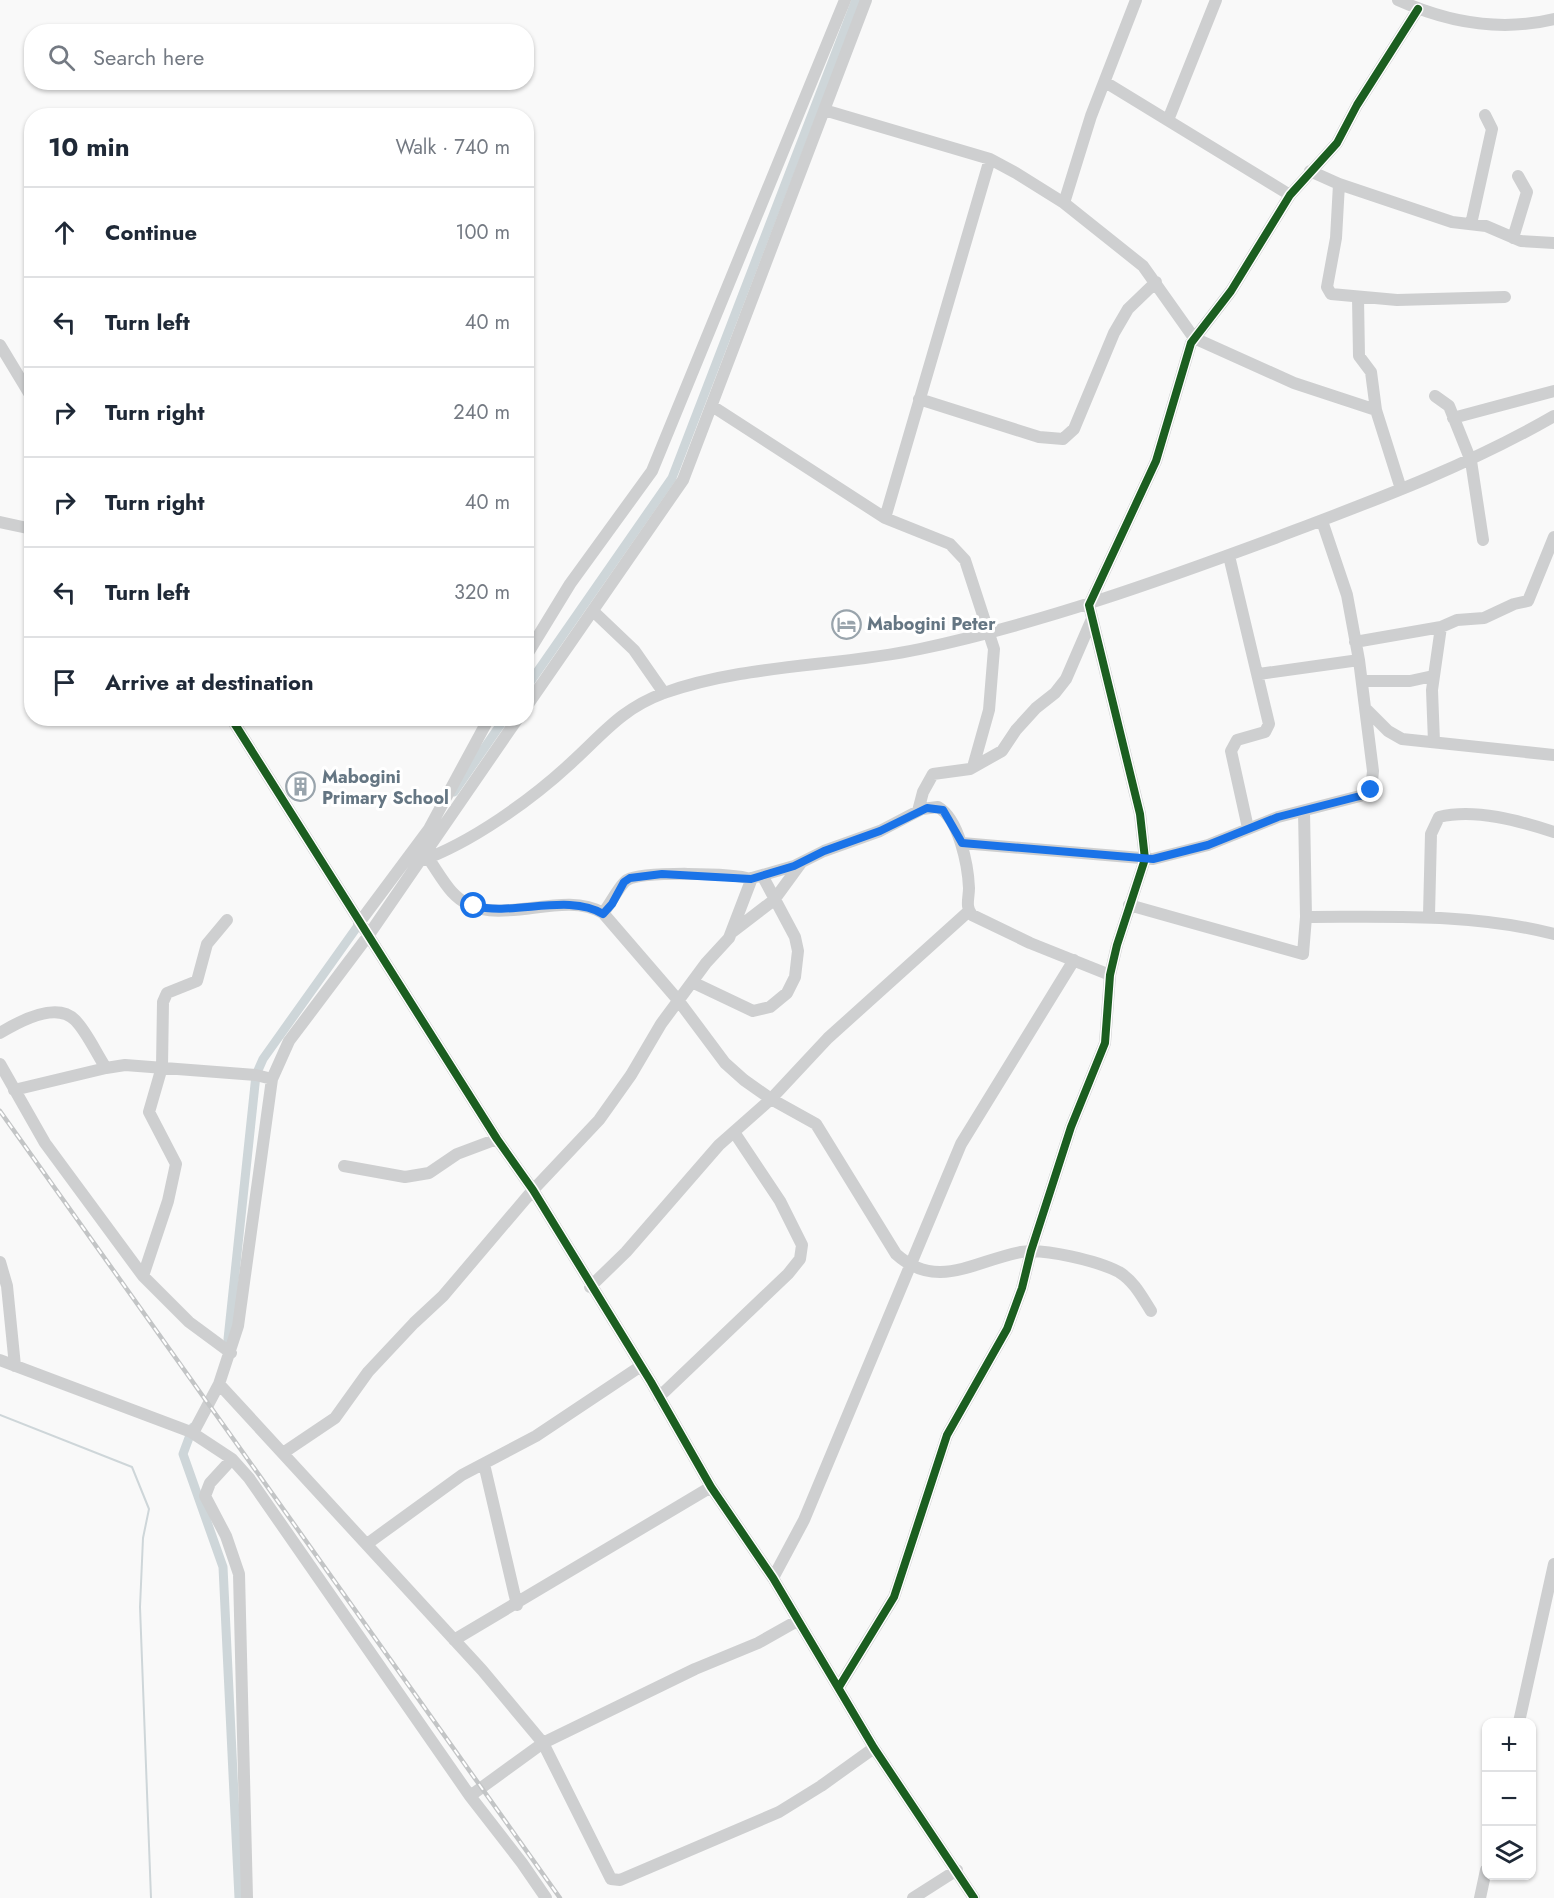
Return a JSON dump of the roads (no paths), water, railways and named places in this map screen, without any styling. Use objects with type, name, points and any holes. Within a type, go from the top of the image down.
[{"type":"street","points":[[534,643],[570,584],[652,471],[845,0]]},
{"type":"street","points":[[534,696],[682,480],[866,0]]},
{"type":"street","points":[[1064,203],[1105,82],[1136,0]]},
{"type":"street","points":[[1168,120],[1216,0]]},
{"type":"street","points":[[1398,0],[1418,9],[1474,23],[1518,26],[1554,20]]},
{"type":"street","points":[[839,1687],[894,1597],[947,1435],[1003,1338],[1022,1288],[1031,1251],[1079,1104],[1105,1043],[1110,975],[1129,905],[1146,859],[1140,814],[1089,605],[1156,461],[1194,338],[1231,291],[1290,195],[1337,143],[1418,9]]},
{"type":"street","points":[[1105,82],[1290,195]]},
{"type":"street","points":[[824,110],[990,159],[1064,203],[1143,266],[1194,338],[1294,383],[1376,410]]},
{"type":"street","points":[[1472,224],[1492,129],[1485,115]]},
{"type":"street","points":[[885,518],[990,159]]},
{"type":"street","points":[[1310,171],[1339,184],[1452,222],[1486,226],[1514,238],[1554,243]]},
{"type":"street","points":[[1514,238],[1527,192],[1518,176]]},
{"type":"street","points":[[1339,184],[1336,238],[1327,286],[1331,294],[1358,298],[1469,300],[1505,297]]},
{"type":"street","points":[[919,399],[1039,437],[1063,439],[1074,429],[1128,309],[1156,282]]},
{"type":"street","points":[[1358,298],[1358,355],[1371,372],[1376,410],[1401,489]]},
{"type":"street","points":[[0,345],[24,385]]},
{"type":"street","points":[[1453,418],[1554,391]]},
{"type":"street","points":[[1435,396],[1447,404],[1471,460],[1483,540]]},
{"type":"street","points":[[712,405],[885,518],[950,544],[960,551],[994,649],[990,701],[973,767]]},
{"type":"street","points":[[424,860],[441,854],[504,815],[569,765],[615,719],[631,707],[664,693],[710,680],[918,649],[1089,605],[1229,556],[1401,489],[1471,460],[1554,416]]},
{"type":"street","points":[[962,843],[1146,859],[1160,858],[1208,845],[1248,828],[1360,796],[1371,790],[1373,771],[1359,660],[1347,595],[1322,521]]},
{"type":"street","points":[[0,522],[24,527]]},
{"type":"street","points":[[1355,642],[1441,627],[1457,620],[1484,618],[1517,603],[1528,601],[1554,537]]},
{"type":"street","points":[[1229,556],[1259,674],[1269,726],[1265,732],[1237,740],[1231,751],[1248,828]]},
{"type":"street","points":[[593,611],[634,650],[664,693]]},
{"type":"street","points":[[918,811],[923,792],[933,774],[973,767],[1002,750],[1036,708],[1055,693],[1066,678],[1092,619]]},
{"type":"street","points":[[1434,742],[1433,676],[1439,652],[1441,627]]},
{"type":"street","points":[[1259,674],[1359,660]]},
{"type":"street","points":[[1362,681],[1410,681],[1433,676]]},
{"type":"street","points":[[1365,708],[1394,736],[1554,755]]},
{"type":"street","points":[[236,726],[497,1139],[533,1190],[590,1287],[659,1396],[711,1487],[773,1578],[874,1748],[974,1898]]},
{"type":"street","points":[[359,923],[429,829],[485,726]]},
{"type":"street","points":[[193,1434],[219,1384],[227,1350],[238,1326],[272,1078],[289,1041],[424,860],[513,726]]},
{"type":"street","points":[[603,914],[612,904],[624,882],[630,878],[662,874],[757,877],[880,831],[918,811],[940,808],[962,843],[968,880],[969,911],[980,921],[1110,975]]},
{"type":"street","points":[[1129,905],[1300,954],[1305,951],[1306,917],[1304,812]]},
{"type":"street","points":[[1429,915],[1431,834],[1439,817],[1483,816],[1527,823],[1554,832]]},
{"type":"street","points":[[424,860],[453,894],[474,906],[493,911],[568,905],[592,908],[603,914],[678,1000],[725,1063],[771,1099],[816,1124],[896,1254],[911,1268],[945,1274],[1004,1256],[1031,1251],[1096,1264],[1120,1273],[1135,1286],[1151,1311]]},
{"type":"street","points":[[731,933],[774,900],[802,862]]},
{"type":"street","points":[[692,982],[753,1011],[770,1006],[787,993],[797,970],[798,951],[795,937],[774,900],[757,877]]},
{"type":"street","points":[[283,1453],[335,1418],[368,1372],[443,1296],[533,1190],[599,1120],[678,1000],[722,948],[757,877]]},
{"type":"street","points":[[590,1287],[626,1252],[734,1132],[771,1099],[828,1038],[969,911]]},
{"type":"street","points":[[1306,917],[1429,915],[1502,923],[1554,934]]},
{"type":"street","points":[[143,1276],[168,1201],[176,1164],[149,1112],[162,1067],[165,996],[173,989],[197,981],[207,944],[227,920]]},
{"type":"street","points":[[773,1578],[804,1520],[962,1144],[1074,960]]},
{"type":"street","points":[[0,1033],[36,1016],[57,1012],[66,1014],[75,1019],[106,1068]]},
{"type":"street","points":[[0,1064],[45,1143],[143,1276],[189,1322],[227,1350]]},
{"type":"street","points":[[14,1090],[106,1068],[142,1065],[272,1078]]},
{"type":"street","points":[[659,1396],[747,1311],[779,1284],[796,1266],[802,1252],[802,1245],[780,1201],[734,1132]]},
{"type":"street","points":[[344,1166],[405,1177],[429,1173],[457,1154],[497,1139]]},
{"type":"street","points":[[0,1262],[7,1286],[15,1366]]},
{"type":"street","points":[[0,1360],[193,1434],[232,1459],[249,1478],[470,1796],[546,1898]]},
{"type":"street","points":[[367,1544],[423,1500],[462,1475],[536,1437],[641,1366]]},
{"type":"street","points":[[219,1384],[454,1640],[543,1743],[607,1875],[615,1881],[779,1812],[821,1786],[874,1748]]},
{"type":"street","points":[[232,1459],[210,1483],[205,1496],[226,1536],[239,1574],[247,1898]]},
{"type":"street","points":[[484,1464],[517,1605]]},
{"type":"street","points":[[454,1640],[517,1605],[711,1487]]},
{"type":"street","points":[[1520,1718],[1554,1564]]},
{"type":"street","points":[[470,1796],[543,1743],[695,1669],[758,1643],[797,1620]]},
{"type":"street","points":[[914,1898],[957,1870]]},
{"type":"street","points":[[1480,1898],[1484,1880]]},
{"type":"waterway","points":[[534,676],[672,478],[856,0]]},
{"type":"waterway","points":[[454,792],[499,726]]},
{"type":"waterway","points":[[228,1339],[256,1075],[263,1059],[362,920]]},
{"type":"waterway","points":[[0,1415],[132,1467],[149,1509],[143,1538],[140,1607],[151,1898]]},
{"type":"waterway","points":[[193,1427],[183,1454],[223,1567],[239,1898]]},
{"type":"railway","points":[[0,1111],[560,1898]]},
{"type":"place","name":"Mabogini Peter","points":[[846,624]]},
{"type":"place","name":"Mabogini Primary School","points":[[301,787]]}]
